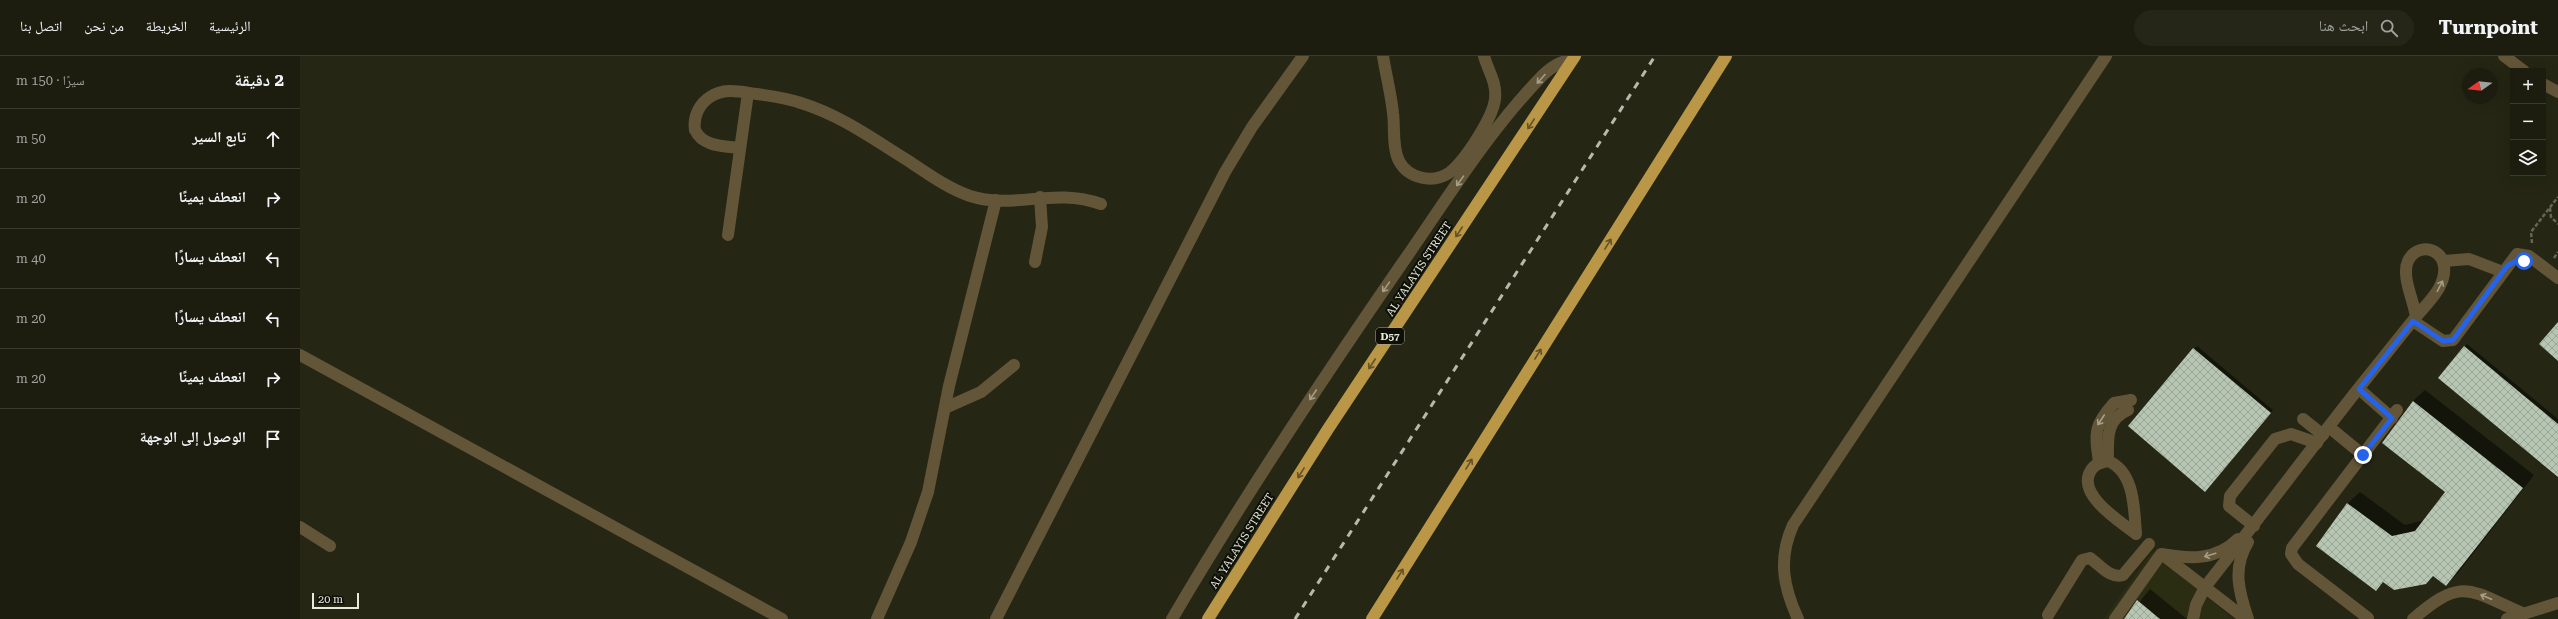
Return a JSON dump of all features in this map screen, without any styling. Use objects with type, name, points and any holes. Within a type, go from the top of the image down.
[{"type":"highway","points":[[1372,619],[1726,56]]},
{"type":"highway","name":"AL YALAYIS STREET","points":[[1208,619],[1333,422],[1574,58]]},
{"type":"street","points":[[996,619],[1225,172],[1252,126],[1303,56]]},
{"type":"street","points":[[1383,56],[1393,112],[1396,154],[1408,172],[1429,179],[1443,176],[1454,168],[1483,127],[1493,108],[1495,89],[1484,56]]},
{"type":"street","points":[[1798,619],[1786,592],[1782,570],[1784,547],[1792,525],[2106,56]]},
{"type":"street","points":[[2504,56],[2520,68]]},
{"type":"street","points":[[1172,619],[1235,512],[1449,196],[1499,128],[1544,74],[1564,61],[1574,58]]},
{"type":"street","points":[[2546,86],[2558,92]]},
{"type":"street","points":[[740,148],[701,139],[695,130],[695,119],[702,105],[714,94],[728,90],[801,102],[822,110],[843,120],[948,186],[971,196],[996,200],[1040,197],[1076,197],[1101,204]]},
{"type":"street","points":[[728,235],[748,93]]},
{"type":"street","points":[[1036,262],[1042,227],[1040,197]]},
{"type":"street","points":[[877,619],[923,511],[935,467],[945,408],[996,200]]},
{"type":"street","points":[[2193,619],[2196,605],[2205,587],[2254,526],[2322,436],[2414,319],[2438,289],[2446,270],[2444,261],[2439,254],[2431,250],[2418,252],[2408,261],[2408,279],[2414,319],[2443,341],[2453,340],[2513,256],[2525,254],[2558,278]]},
{"type":"street","points":[[2444,261],[2469,259],[2505,269]]},
{"type":"street","points":[[2505,269],[2516,261],[2524,261],[2558,284]]},
{"type":"street","points":[[300,355],[782,619]]},
{"type":"street","points":[[945,408],[981,392],[1014,365]]},
{"type":"street","points":[[2359,389],[2395,414],[2296,542],[2291,554],[2298,564],[2368,618]]},
{"type":"street","points":[[2103,462],[2109,427],[2114,419],[2129,405]]},
{"type":"street","points":[[2301,423],[2322,436],[2363,455]]},
{"type":"street","points":[[2254,526],[2229,506],[2230,496],[2275,439],[2291,434],[2322,436]]},
{"type":"street","points":[[2136,534],[2129,485],[2118,468],[2103,462],[2092,467],[2088,477],[2089,488],[2094,499],[2136,534],[2161,554],[2247,619]]},
{"type":"street","points":[[2161,554],[2183,558],[2205,557],[2226,549],[2254,526]]},
{"type":"street","points":[[2247,619],[2239,588],[2238,566],[2254,526]]},
{"type":"street","points":[[300,527],[330,546]]},
{"type":"street","points":[[2048,615],[2082,560],[2090,558],[2113,576],[2123,575],[2149,544]]},
{"type":"street","points":[[2115,619],[2161,554]]},
{"type":"street","points":[[2413,619],[2436,600],[2457,591],[2480,594],[2522,613]]},
{"type":"street","points":[[2507,619],[2522,613],[2555,605]]},
{"type":"path","points":[[2533,244],[2530,240],[2531,232],[2558,197]]},
{"type":"path","points":[[2550,208],[2552,217],[2558,224]]},
{"type":"path","points":[[2553,258],[2558,252]]},
{"type":"shaded area","points":[[2152,552],[2233,619],[2104,619]]},
{"type":"building","points":[[2558,322],[2558,361],[2539,344]]},
{"type":"building","points":[[2464,346],[2558,424],[2558,477],[2438,378]]},
{"type":"building","points":[[2193,348],[2271,413],[2205,492],[2128,426]]},
{"type":"building","points":[[2413,401],[2523,488],[2446,586],[2433,576],[2426,584],[2394,590],[2383,582],[2376,591],[2316,546],[2347,503],[2392,536],[2415,531],[2445,492],[2382,443]]},
{"type":"building","points":[[2137,600],[2160,619],[2124,619]]},
{"type":"railway","points":[[1295,619],[1655,56]]},
{"type":"route","points":[[2363,455],[2392,418],[2359,389],[2413,321],[2443,341],[2448,342],[2453,340],[2507,266],[2516,261],[2524,261]]}]
